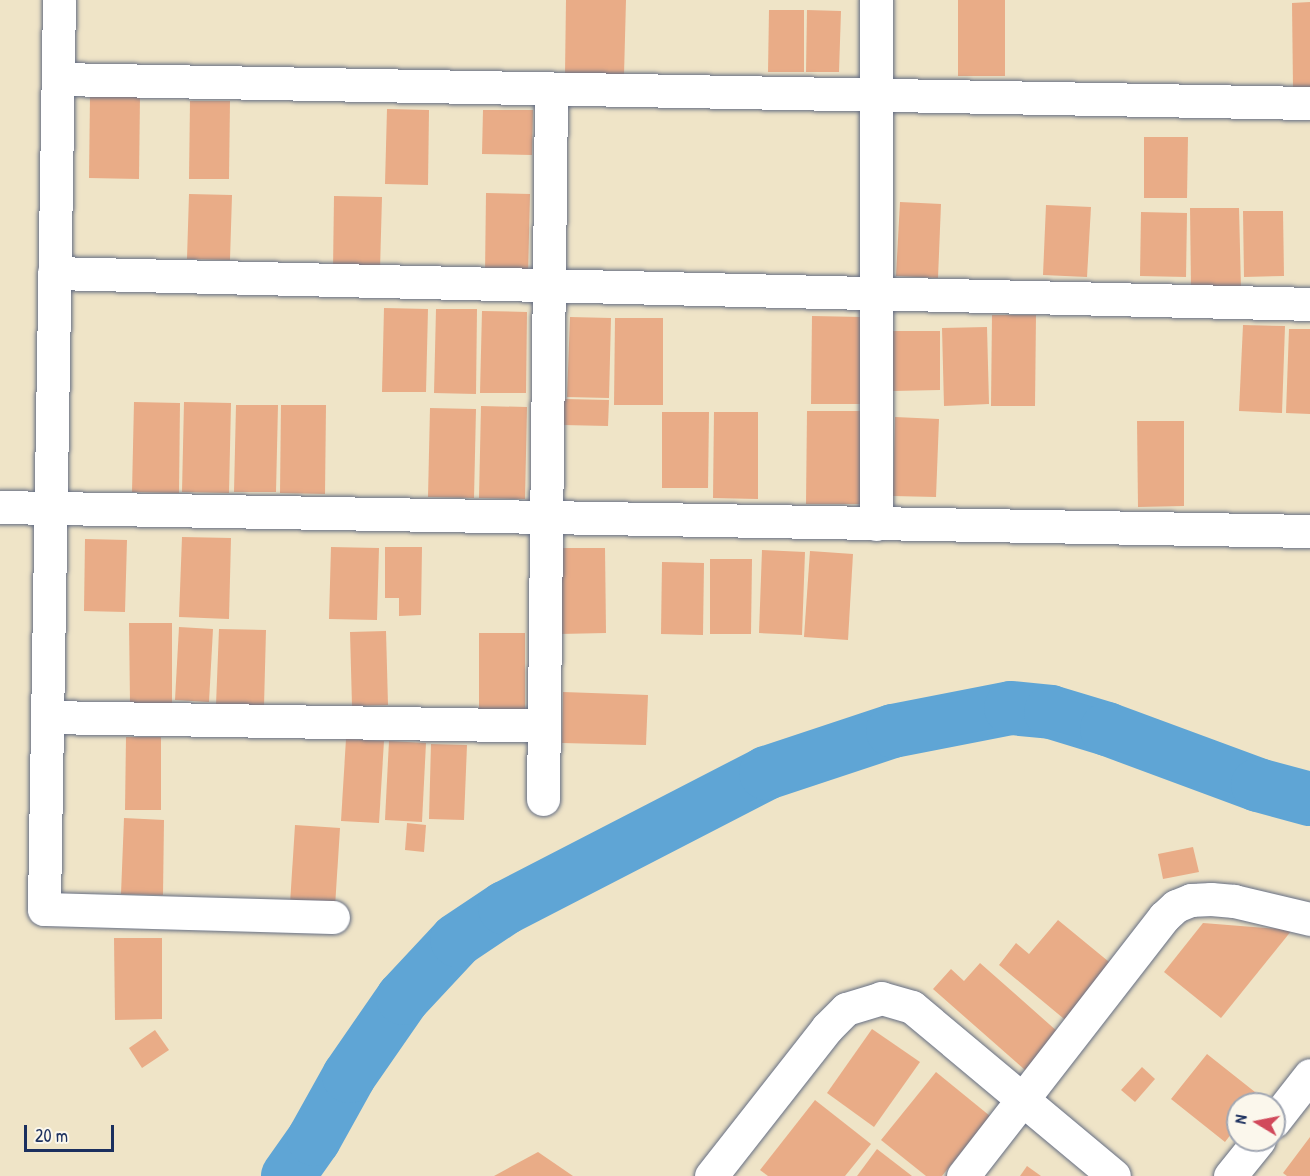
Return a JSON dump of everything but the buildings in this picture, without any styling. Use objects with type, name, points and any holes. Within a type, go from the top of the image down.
[{"type":"street","points":[[59,0],[44,909],[333,917]]},
{"type":"street","points":[[876,0],[876,524]]},
{"type":"street","points":[[57,79],[1310,103]]},
{"type":"street","points":[[543,800],[551,88]]},
{"type":"street","points":[[54,273],[1310,304]]},
{"type":"street","points":[[0,507],[1310,531]]},
{"type":"street","points":[[47,717],[544,726]]},
{"type":"street","points":[[963,1176],[1164,918],[1176,906],[1191,900],[1222,900],[1310,918]]},
{"type":"street","points":[[711,1176],[827,1028],[846,1009],[864,1001],[881,998],[912,1007],[1114,1176]]},
{"type":"street","points":[[1286,1106],[1310,1076]]},
{"type":"street","points":[[1230,1176],[1249,1152]]},
{"type":"waterway","points":[[288,1176],[314,1139],[349,1076],[403,998],[457,940],[505,908],[766,773],[893,731],[1011,708],[1051,712],[1107,729],[1258,785],[1310,799]]}]
